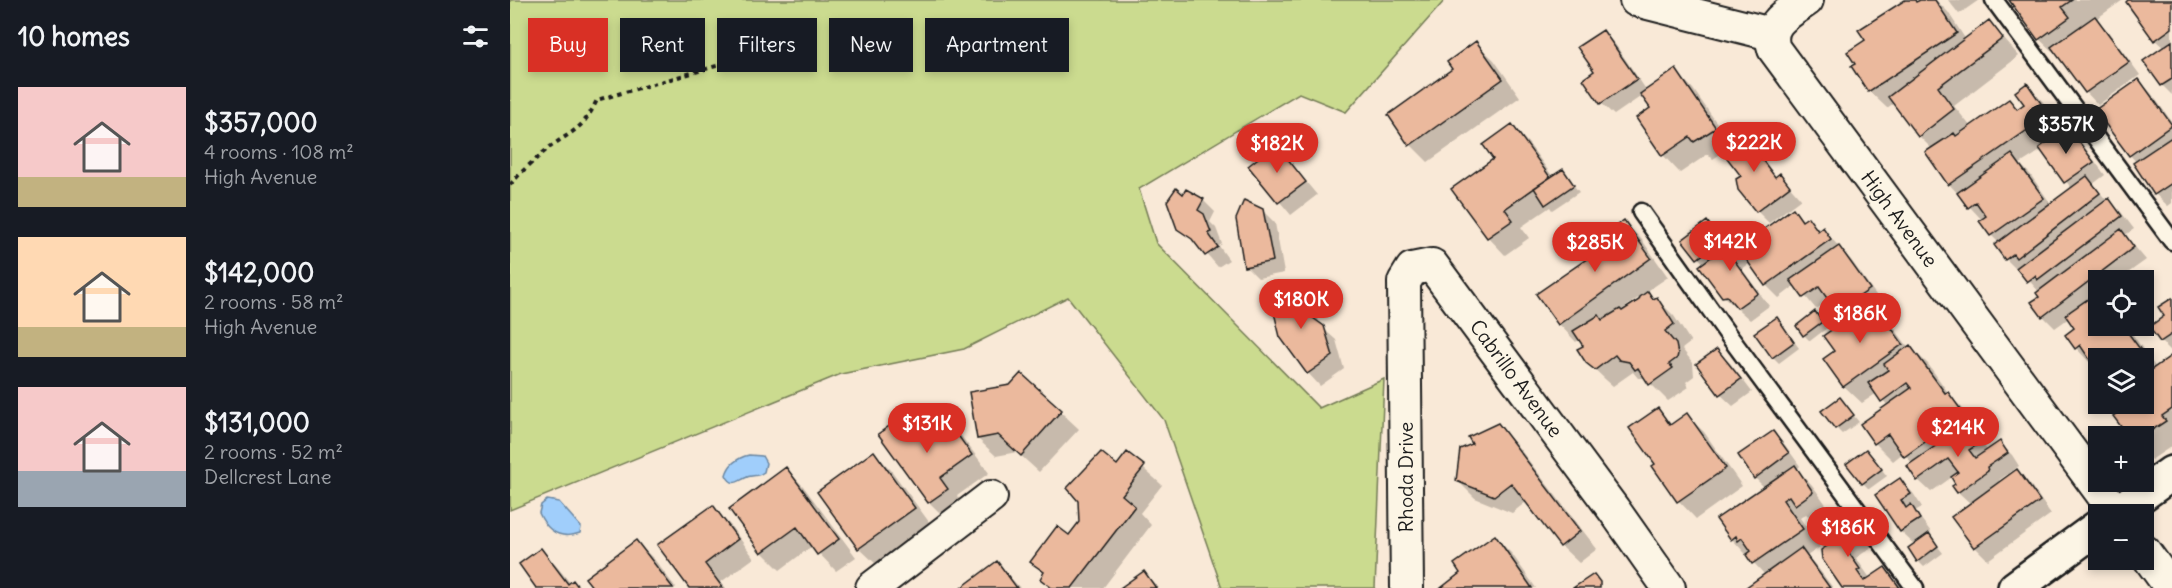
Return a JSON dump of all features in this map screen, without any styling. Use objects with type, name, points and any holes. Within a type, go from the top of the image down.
[{"type":"street","points":[[1636,0],[1771,34],[1781,19],[1807,0]]},
{"type":"street","name":"High Avenue","points":[[1771,34],[1774,49],[2109,504]]},
{"type":"street","name":"Cabrillo Avenue","points":[[1406,366],[1404,282],[1412,269],[1432,265],[1669,588]]},
{"type":"street","name":"Rhoda Drive","points":[[1406,366],[1407,588]]},
{"type":"street","points":[[2130,504],[2172,473]]},
{"type":"street","points":[[872,588],[992,497]]},
{"type":"street","points":[[2015,588],[2088,534]]},
{"type":"street","points":[[2154,565],[2170,588]]},
{"type":"lane","points":[[1994,0],[2172,241]]},
{"type":"lane","points":[[1641,212],[1729,336],[1916,588]]},
{"type":"path","points":[[510,185],[545,151],[581,127],[597,100],[717,66]]},
{"type":"green space","points":[[510,0],[1445,0],[1346,112],[1299,93],[1139,189],[1156,243],[1319,408],[1384,379],[1375,588],[1222,588],[1164,420],[1068,297],[964,349],[841,374],[510,510]]},
{"type":"water","points":[[749,455],[762,456],[766,463],[764,472],[737,482],[730,481],[726,475],[731,465]]},
{"type":"water","points":[[547,500],[559,502],[581,527],[580,533],[560,534],[546,525],[539,513],[541,505]]},
{"type":"building","points":[[1905,0],[1916,2],[1935,0],[1957,33],[1868,92],[1851,66],[1855,64],[1847,52],[1865,40],[1858,30]]},
{"type":"building","points":[[2009,0],[2072,0],[2062,7],[2070,17],[2038,40]]},
{"type":"building","points":[[2128,0],[2172,0],[2172,28],[2154,41],[2126,2]]},
{"type":"building","points":[[2095,16],[2129,62],[2085,93],[2051,47]]},
{"type":"building","points":[[1989,20],[2003,38],[1938,87],[1954,109],[1918,137],[1888,97]]},
{"type":"building","points":[[1603,30],[1637,79],[1600,104],[1583,79],[1594,71],[1577,47]]},
{"type":"building","points":[[1476,41],[1503,79],[1409,146],[1388,115],[1452,69],[1447,62]]},
{"type":"building","points":[[2172,41],[2172,79],[2161,86],[2143,61]]},
{"type":"building","points":[[1676,69],[1716,128],[1694,142],[1690,137],[1662,156],[1636,118],[1650,108],[1640,94]]},
{"type":"building","points":[[2139,79],[2172,125],[2129,156],[2095,110]]},
{"type":"building","points":[[2027,83],[2049,115],[1948,185],[1925,152],[1954,133],[1956,136],[2009,99],[2017,109],[2024,104],[2015,92]]},
{"type":"building","points":[[1512,124],[1550,177],[1505,209],[1513,220],[1487,238],[1451,189],[1493,159],[1483,145]]},
{"type":"building","points":[[2068,127],[2094,162],[2064,183],[2039,148]]},
{"type":"building","points":[[1739,129],[1775,177],[1780,173],[1790,186],[1756,212],[1738,190],[1736,179],[1741,176],[1727,158],[1734,153],[1725,140]]},
{"type":"building","points":[[2172,137],[2172,183],[2154,195],[2133,163]]},
{"type":"building","points":[[1276,144],[1306,182],[1278,203],[1248,166]]},
{"type":"building","points":[[2012,154],[2044,198],[1990,236],[1979,221],[1986,216],[1976,202],[1968,208],[1957,193]]},
{"type":"building","points":[[1563,169],[1574,185],[1545,205],[1534,188]]},
{"type":"building","points":[[2087,176],[2100,193],[2016,258],[2013,254],[2005,260],[1994,245]]},
{"type":"building","points":[[1176,188],[1183,194],[1186,189],[1204,199],[1198,210],[1204,214],[1211,232],[1208,233],[1218,247],[1205,256],[1192,239],[1177,229],[1167,201]]},
{"type":"building","points":[[2109,198],[2122,216],[2037,280],[2035,276],[2027,282],[2016,268]]},
{"type":"building","points":[[1244,200],[1263,209],[1273,261],[1244,267],[1236,219]]},
{"type":"building","points":[[1793,208],[1802,221],[1808,217],[1818,231],[1823,227],[1831,239],[1765,286],[1743,255],[1765,239],[1760,232]]},
{"type":"building","points":[[1624,220],[1651,258],[1558,325],[1536,294],[1601,249],[1595,241]]},
{"type":"building","points":[[1707,221],[1721,241],[1697,259],[1682,240]]},
{"type":"building","points":[[1749,229],[1756,238],[1731,256],[1758,293],[1737,308],[1727,296],[1722,297],[1699,266]]},
{"type":"building","points":[[2121,229],[2134,247],[2104,270],[2088,270],[2088,282],[2042,317],[2031,302],[2039,297],[2036,293]]},
{"type":"building","points":[[1839,246],[1870,289],[1837,312],[1819,287],[1803,298],[1790,280]]},
{"type":"building","points":[[1299,287],[1307,300],[1306,313],[1324,326],[1333,356],[1307,374],[1280,337],[1270,296]]},
{"type":"building","points":[[1648,291],[1653,299],[1657,297],[1674,324],[1665,331],[1676,344],[1677,358],[1669,364],[1673,368],[1649,385],[1638,368],[1635,370],[1629,362],[1619,360],[1615,355],[1595,370],[1586,363],[1577,349],[1583,346],[1573,331],[1599,315],[1602,320],[1620,309],[1622,311]]},
{"type":"building","points":[[2172,298],[2172,334],[2160,342],[2154,334],[2154,323],[2164,316],[2158,307]]},
{"type":"building","points":[[2088,299],[2088,336],[2130,336],[2139,348],[2088,348],[2088,357],[2080,345],[2075,349],[2065,335],[2074,328],[2065,315]]},
{"type":"building","points":[[1872,301],[1903,344],[1843,387],[1823,359],[1834,351],[1823,336]]},
{"type":"building","points":[[1815,311],[1822,322],[1803,336],[1796,326]]},
{"type":"building","points":[[1777,317],[1794,342],[1772,358],[1754,333]]},
{"type":"building","points":[[1910,345],[1945,393],[1948,392],[1964,414],[1904,457],[1888,434],[1874,444],[1860,424],[1911,388],[1907,383],[1881,402],[1868,383],[1888,370],[1884,364]]},
{"type":"building","points":[[1717,349],[1741,379],[1719,395],[1696,364]]},
{"type":"building","points":[[2172,355],[2172,409],[2162,416],[2166,421],[2154,429],[2154,426],[2120,426],[2113,416],[2116,414],[2154,414],[2154,368]]},
{"type":"building","points":[[1021,373],[1062,410],[1021,456],[998,435],[977,439],[969,392],[1010,385]]},
{"type":"building","points":[[1840,397],[1854,415],[1835,429],[1821,411]]},
{"type":"building","points":[[1658,408],[1670,425],[1687,413],[1726,468],[1677,502],[1652,466],[1655,464],[1629,428]]},
{"type":"building","points":[[942,413],[972,455],[940,478],[948,489],[928,503],[878,434],[895,422],[907,438]]},
{"type":"building","points":[[1498,423],[1580,531],[1560,547],[1511,483],[1494,496],[1456,481],[1460,449],[1472,444],[1468,437]]},
{"type":"building","points":[[1967,424],[1980,443],[1969,450],[1975,458],[2000,441],[2008,453],[1987,467],[1988,471],[1957,493],[1952,486],[1955,484],[1951,477],[1958,472],[1948,459],[1917,481],[1907,466]]},
{"type":"building","points":[[1773,431],[1789,453],[1754,479],[1738,455]]},
{"type":"building","points":[[1866,449],[1882,469],[1862,484],[1846,464]]},
{"type":"building","points":[[874,451],[915,508],[858,549],[817,492]]},
{"type":"building","points":[[1101,452],[1117,465],[1127,452],[1145,466],[1122,495],[1135,506],[1072,588],[1052,588],[1040,579],[1044,572],[1030,562],[1057,526],[1069,535],[1079,522],[1078,501],[1067,488]]},
{"type":"building","points":[[1795,465],[1813,492],[1795,505],[1789,496],[1783,500],[1803,529],[1752,564],[1746,555],[1751,551],[1742,538],[1738,541],[1736,536],[1731,540],[1716,519]]},
{"type":"building","points":[[786,467],[839,539],[817,555],[797,527],[761,553],[729,509]]},
{"type":"building","points":[[2017,469],[2040,501],[1974,548],[1951,517]]},
{"type":"building","points":[[1900,478],[1911,494],[1901,500],[1906,508],[1911,504],[1920,519],[1900,532],[1875,495]]},
{"type":"building","points":[[713,505],[738,539],[705,564],[723,588],[689,588],[657,545]]},
{"type":"building","points":[[1844,512],[1856,529],[1840,540],[1860,569],[1857,571],[1864,581],[1885,567],[1900,588],[1842,588],[1822,559],[1821,550],[1827,546],[1817,531]]},
{"type":"building","points":[[1929,533],[1938,546],[1917,562],[1908,548]]},
{"type":"building","points":[[1495,535],[1532,588],[1441,588],[1460,573],[1454,564]]},
{"type":"building","points":[[636,540],[673,588],[593,588],[585,578]]},
{"type":"building","points":[[541,548],[568,584],[573,580],[579,588],[536,588],[519,564]]},
{"type":"building","points":[[1801,548],[1830,588],[1745,588]]},
{"type":"building","points":[[997,561],[1017,588],[961,588]]},
{"type":"building","points":[[1144,571],[1156,588],[1120,588]]},
{"type":"building","points":[[1594,574],[1600,582],[1600,588],[1573,588]]}]
